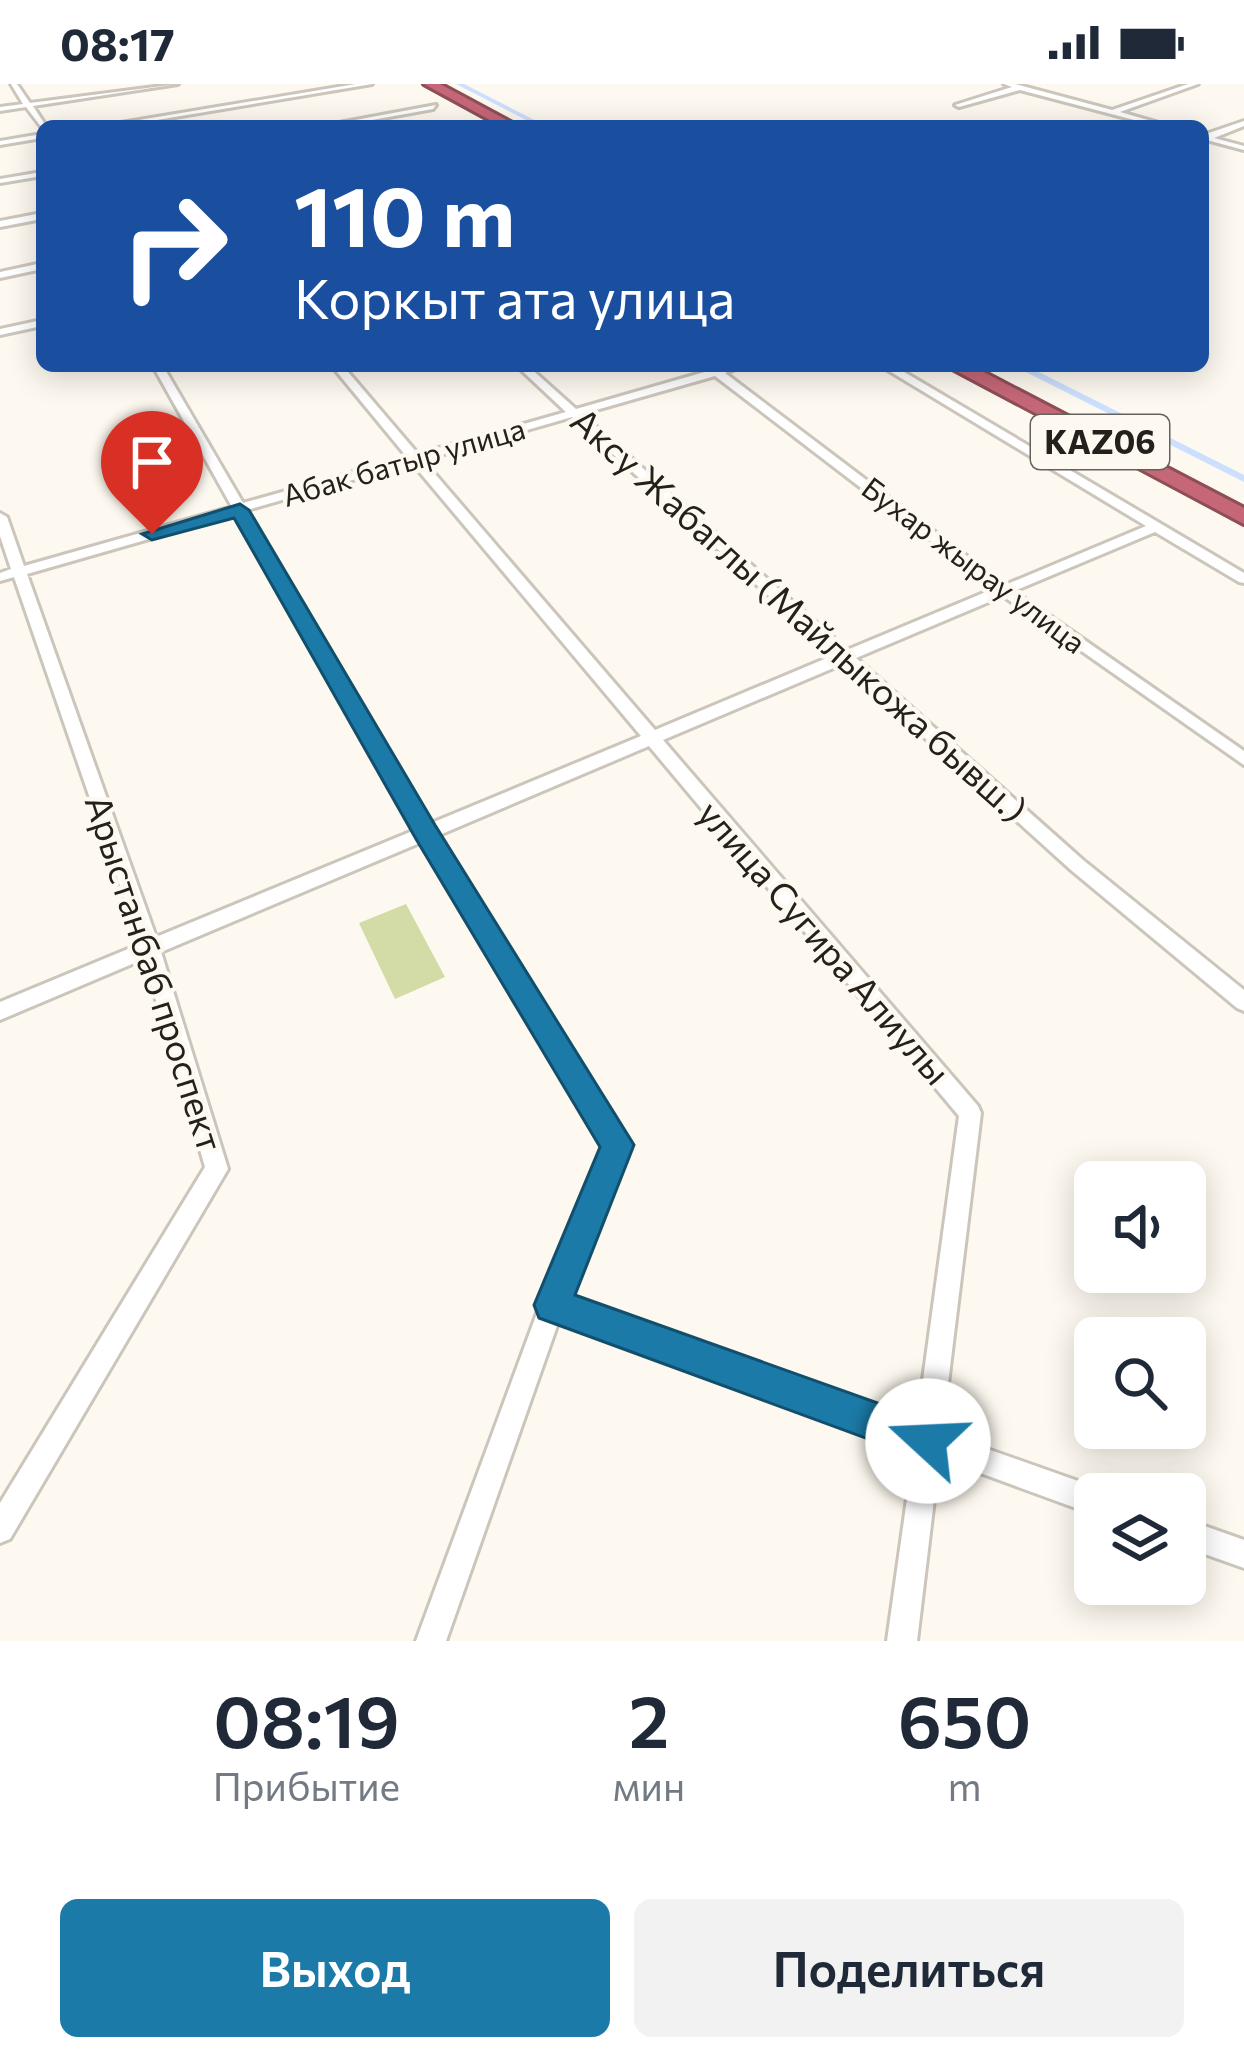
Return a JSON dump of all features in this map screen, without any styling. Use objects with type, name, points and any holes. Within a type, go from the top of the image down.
[{"type":"highway","points":[[421,84],[490,120]]},
{"type":"highway","points":[[430,84],[499,120]]},
{"type":"highway","name":"KАZ06","points":[[968,372],[1244,517]]},
{"type":"highway","name":"KАZ06","points":[[983,372],[1244,508]]},
{"type":"street","points":[[14,84],[38,120]]},
{"type":"street","points":[[0,109],[175,84]]},
{"type":"street","points":[[144,120],[369,84]]},
{"type":"street","points":[[1006,84],[1142,120]]},
{"type":"street","points":[[959,105],[1033,84]]},
{"type":"street","points":[[1112,112],[1195,84]]},
{"type":"street","points":[[360,120],[433,107]]},
{"type":"street","points":[[1209,136],[1244,123]]},
{"type":"street","points":[[0,143],[36,137]]},
{"type":"street","points":[[1209,138],[1244,148]]},
{"type":"street","points":[[0,181],[36,175]]},
{"type":"street","points":[[0,224],[36,217]]},
{"type":"street","points":[[0,274],[36,267]]},
{"type":"street","points":[[0,332],[36,323]]},
{"type":"street","points":[[161,372],[425,832],[617,1145],[552,1305],[431,1641]]},
{"type":"street","name":"улица Сугира Алиулы","points":[[342,372],[970,1113],[902,1641]]},
{"type":"street","name":"Аксу Жабаглы (Майлыкожа бывш.)","points":[[529,372],[1076,865],[1244,1002]]},
{"type":"street","name":"Абак батыр улица","points":[[10,574],[576,414],[703,372]]},
{"type":"street","name":"Бухар жырау улица","points":[[716,372],[1003,590],[1244,759]]},
{"type":"street","points":[[896,372],[1244,579]]},
{"type":"street","name":"Арыстанбаб проспект","points":[[0,517],[10,574],[150,946],[217,1169],[0,1528]]},
{"type":"street","points":[[0,1011],[1155,527]]},
{"type":"street","points":[[552,1305],[1074,1493]]},
{"type":"street","points":[[1206,1541],[1244,1555]]},
{"type":"green space","points":[[406,904],[445,977],[395,999],[359,923]]},
{"type":"waterway","points":[[459,84],[531,120]]},
{"type":"waterway","points":[[1031,372],[1244,479]]},
{"type":"route","points":[[152,534],[240,510],[425,832],[617,1145],[552,1305],[928,1441]]}]
